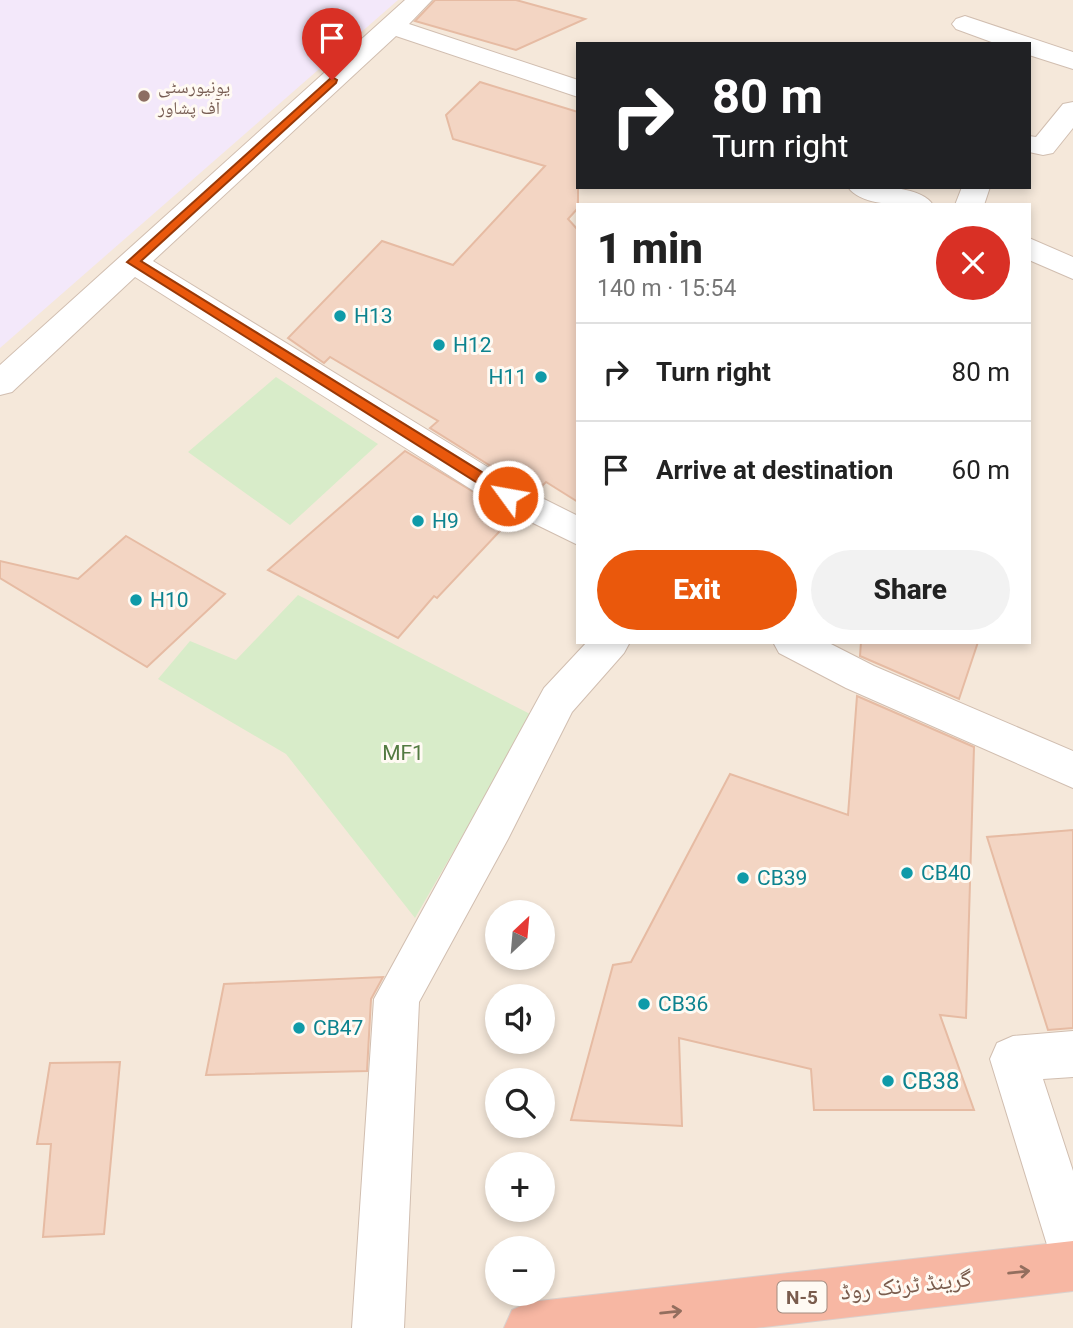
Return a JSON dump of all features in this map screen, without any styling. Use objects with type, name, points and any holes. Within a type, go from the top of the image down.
[{"type":"highway","name":"گرینڈ ٹرنک روڈ","points":[[530,1328],[1073,1266]]},
{"type":"street","points":[[0,384],[420,0]]},
{"type":"street","points":[[965,24],[1016,42]]},
{"type":"street","points":[[391,26],[576,88]]},
{"type":"street","points":[[1031,47],[1073,61]]},
{"type":"street","points":[[1031,144],[1043,147],[1073,110]]},
{"type":"street","points":[[868,189],[913,203]]},
{"type":"street","points":[[1031,249],[1073,269]]},
{"type":"street","points":[[133,262],[508,496],[576,530]]},
{"type":"street","points":[[378,1328],[397,999],[493,826],[558,700],[609,644]]},
{"type":"street","points":[[796,644],[860,677],[1073,770]]},
{"type":"street","points":[[1073,1054],[1013,1059],[1073,1248]]},
{"type":"shaded area","points":[[0,0],[1073,0],[1073,1328],[0,1328]]},
{"type":"shaded area","name":"یونیورسٹی آف پشاور","points":[[0,0],[398,0],[0,348]]},
{"type":"green space","points":[[276,377],[378,444],[290,525],[188,452]]},
{"type":"green space","name":"MF1","points":[[298,595],[532,715],[415,918],[286,754],[158,679],[190,641],[236,660]]},
{"type":"building","points":[[435,0],[516,0],[585,19],[516,50],[415,21]]},
{"type":"building","points":[[480,82],[576,111],[578,203],[576,210],[568,219],[576,228],[576,501],[546,482],[536,492],[521,485],[430,428],[438,421],[330,357],[324,363],[288,338],[382,241],[453,265],[545,166],[453,139],[446,115]]},
{"type":"building","name":"H9","points":[[405,451],[514,516],[437,598],[434,596],[398,638],[268,570]]},
{"type":"building","name":"H10","points":[[126,536],[225,594],[147,667],[0,578],[0,561],[78,579]]},
{"type":"building","points":[[861,644],[977,644],[959,699],[860,656]]},
{"type":"building","points":[[857,696],[974,747],[966,1018],[940,1015],[974,1110],[814,1110],[811,1069],[679,1038],[682,1126],[571,1120],[613,965],[631,962],[730,774],[848,815]]},
{"type":"building","points":[[1073,830],[1073,1028],[1048,1030],[987,837]]},
{"type":"building","name":"CB47","points":[[383,977],[371,999],[367,1071],[206,1075],[224,984]]},
{"type":"building","points":[[120,1062],[104,1234],[43,1237],[51,1144],[37,1144],[50,1063]]},
{"type":"place","name":"یونیورسٹی آف پشاور","points":[[144,96]]},
{"type":"place","name":"H13","points":[[340,316]]},
{"type":"place","name":"H12","points":[[439,345]]},
{"type":"place","name":"H11","points":[[541,377]]},
{"type":"place","name":"H9","points":[[418,521]]},
{"type":"place","name":"H10","points":[[136,600]]},
{"type":"place","name":"CB40","points":[[907,873]]},
{"type":"place","name":"CB39","points":[[743,878]]},
{"type":"place","name":"CB36","points":[[644,1004]]},
{"type":"place","name":"CB47","points":[[299,1028]]},
{"type":"place","name":"CB38","points":[[888,1081]]},
{"type":"route","points":[[332,80],[133,262],[508,496]]}]
